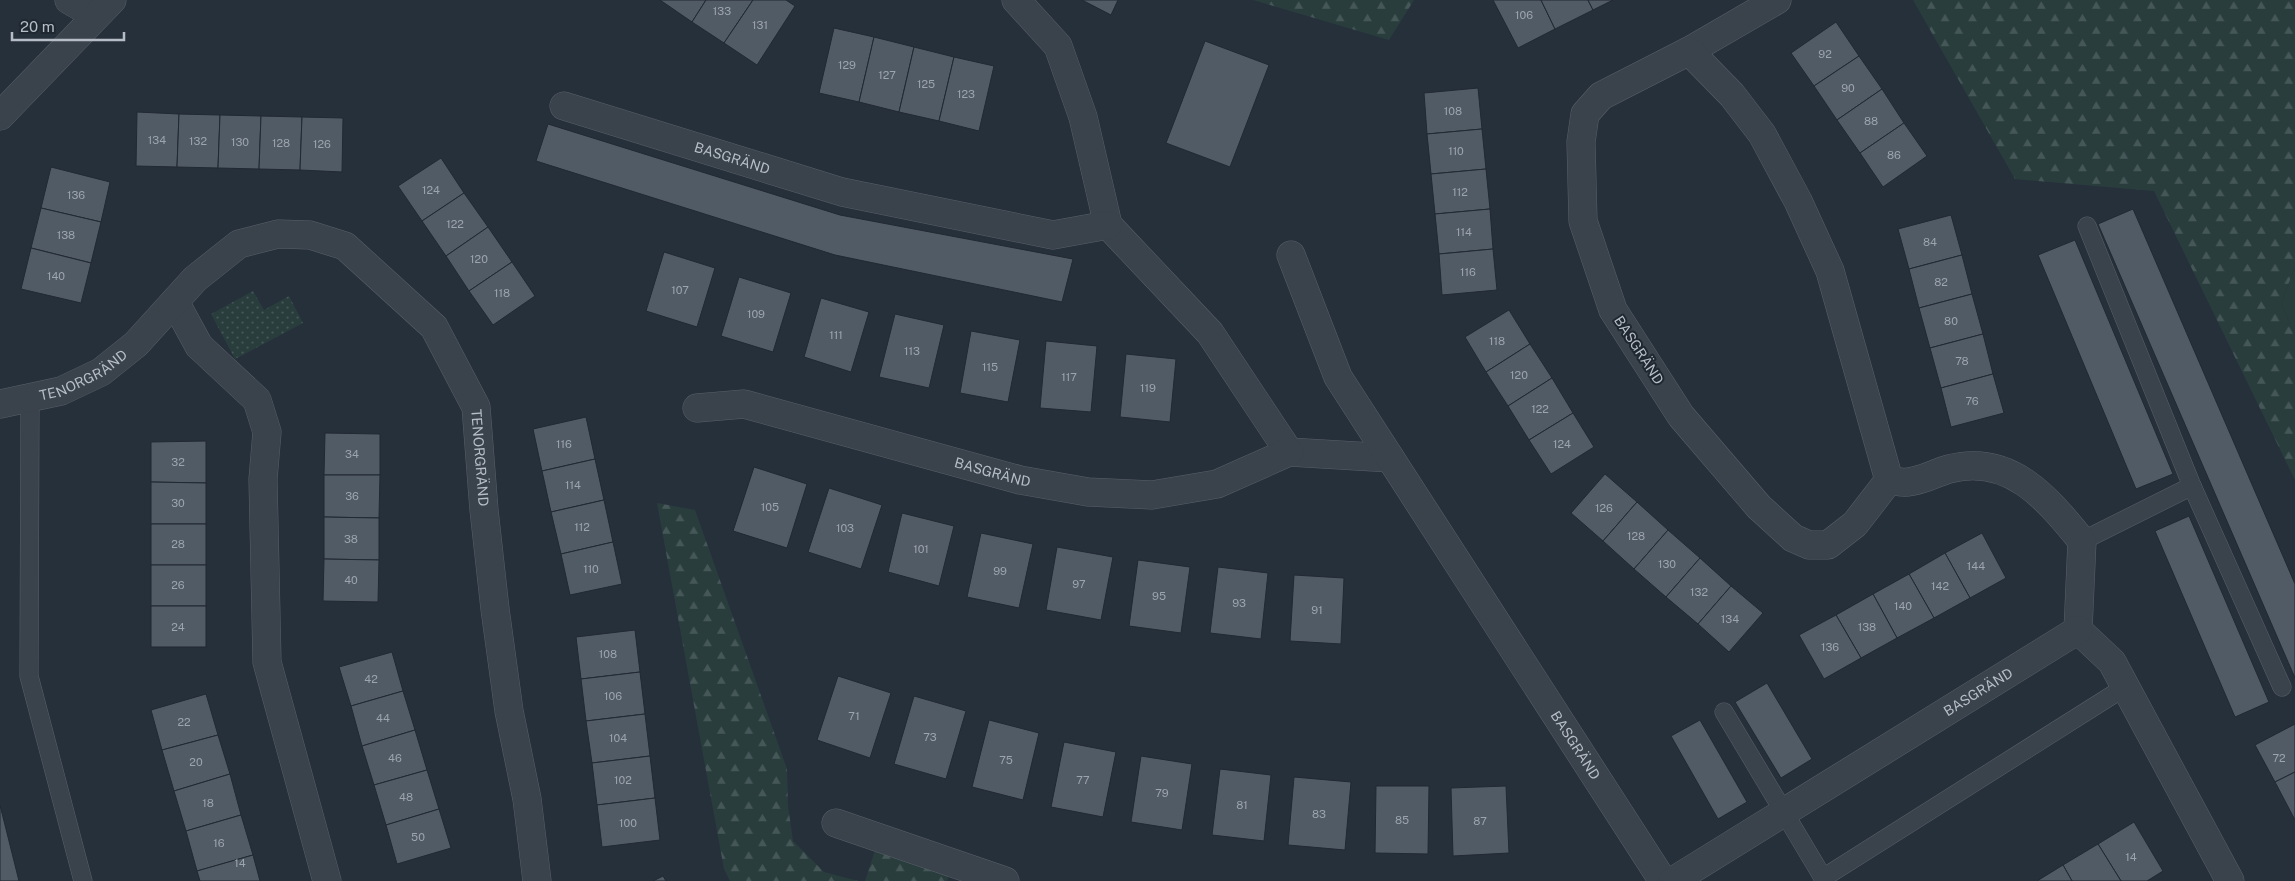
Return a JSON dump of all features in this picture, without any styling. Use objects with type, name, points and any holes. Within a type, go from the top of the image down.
[{"type":"street","points":[[69,0],[104,8]]},
{"type":"street","points":[[1016,0],[1058,46],[1084,117],[1108,225],[1210,333],[1289,452]]},
{"type":"street","name":"BASGRÄND","points":[[1777,0],[1689,51],[1601,96],[1585,114],[1581,142],[1583,221],[1614,310],[1681,416],[1759,507],[1793,538],[1809,545],[1828,545],[1855,524],[1889,480]]},
{"type":"street","points":[[0,116],[104,8]]},
{"type":"street","points":[[1689,51],[1732,95],[1762,134],[1798,201],[1830,270],[1889,480],[1908,482],[1950,469],[1993,466],[2030,484],[2058,512],[2082,541],[2078,630],[2112,662],[2230,881]]},
{"type":"street","name":"BASGRÄND","points":[[564,106],[842,192],[1053,235],[1108,225]]},
{"type":"street","name":"TENORGRÄND","points":[[0,404],[60,391],[101,372],[136,344],[195,279],[239,244],[278,234],[310,236],[346,246],[434,327],[476,407],[484,510],[495,609],[510,711],[528,799],[537,881]]},
{"type":"street","name":"BASGRÄND","points":[[1291,255],[1338,378],[1663,881]]},
{"type":"street","points":[[175,302],[198,346],[257,400],[267,432],[263,479],[267,662],[327,881]]},
{"type":"street","name":"BASGRÄND","points":[[697,408],[744,404],[1020,480],[1088,492],[1152,495],[1216,484],[1289,452],[1390,458]]},
{"type":"street","name":"BASGRÄND","points":[[1673,881],[2078,630]]},
{"type":"street","points":[[836,823],[1005,881]]},
{"type":"lane","points":[[2086,226],[2192,486],[2282,687]]},
{"type":"lane","points":[[30,399],[29,676],[83,881]]},
{"type":"lane","points":[[2082,541],[2192,486]]},
{"type":"lane","points":[[1724,712],[1824,879],[2125,687]]},
{"type":"green space","points":[[1253,0],[1414,0],[1389,40]]},
{"type":"green space","points":[[1913,0],[2295,0],[2295,267],[2281,303],[2295,336],[2295,480],[2154,191],[2015,179]]},
{"type":"green space","points":[[2295,267],[2295,336],[2281,303]]},
{"type":"green space","points":[[253,291],[264,310],[289,296],[303,323],[235,359],[211,314]]},
{"type":"green space","points":[[657,503],[695,510],[787,769],[788,806],[793,841],[824,872],[858,881],[730,881],[724,869]]},
{"type":"green space","points":[[876,847],[950,872],[947,881],[865,881]]},
{"type":"building","points":[[660,0],[706,0],[692,22]]},
{"type":"building","points":[[706,0],[753,0],[724,43],[692,22]]},
{"type":"building","points":[[753,0],[786,0],[795,6],[757,65],[724,43]]},
{"type":"building","points":[[1082,0],[1118,0],[1111,15]]},
{"type":"building","points":[[1493,0],[1541,0],[1555,29],[1518,48]]},
{"type":"building","points":[[1541,0],[1588,0],[1593,10],[1555,29]]},
{"type":"building","points":[[1588,0],[1613,0],[1593,10]]},
{"type":"building","points":[[1836,22],[1859,56],[1814,86],[1791,53]]},
{"type":"building","points":[[834,28],[874,37],[859,102],[819,93]]},
{"type":"building","points":[[874,37],[914,47],[899,112],[859,102]]},
{"type":"building","points":[[1205,41],[1269,65],[1230,167],[1166,143]]},
{"type":"building","points":[[914,47],[954,57],[939,121],[899,112]]},
{"type":"building","points":[[1859,56],[1882,89],[1837,120],[1814,86]]},
{"type":"building","points":[[954,57],[994,66],[979,131],[939,121]]},
{"type":"building","points":[[1478,88],[1482,129],[1427,134],[1424,93]]},
{"type":"building","points":[[1882,89],[1904,123],[1860,153],[1837,120]]},
{"type":"building","points":[[137,112],[179,114],[177,167],[136,166]]},
{"type":"building","points":[[179,114],[220,115],[218,168],[177,167]]},
{"type":"building","points":[[220,115],[261,116],[259,169],[218,168]]},
{"type":"building","points":[[261,116],[302,117],[300,170],[259,169]]},
{"type":"building","points":[[302,117],[343,118],[342,172],[300,170]]},
{"type":"building","points":[[1904,123],[1927,156],[1883,187],[1860,153]]},
{"type":"building","points":[[548,124],[840,215],[1073,259],[1062,302],[835,255],[536,161]]},
{"type":"building","points":[[1482,129],[1486,169],[1431,174],[1427,134]]},
{"type":"building","points":[[441,158],[464,193],[422,221],[398,186]]},
{"type":"building","points":[[51,167],[110,182],[101,222],[41,208]]},
{"type":"building","points":[[1486,169],[1490,209],[1435,214],[1431,174]]},
{"type":"building","points":[[464,193],[488,227],[446,256],[422,221]]},
{"type":"building","points":[[41,208],[101,222],[91,263],[31,248]]},
{"type":"building","points":[[1490,209],[1493,249],[1439,254],[1435,214]]},
{"type":"building","points":[[2133,209],[2295,584],[2295,678],[2098,224]]},
{"type":"building","points":[[1951,215],[1962,255],[1909,269],[1898,229]]},
{"type":"building","points":[[488,227],[512,262],[469,291],[446,256]]},
{"type":"building","points":[[2075,240],[2173,474],[2136,489],[2038,255]]},
{"type":"building","points":[[31,248],[91,263],[81,303],[21,289]]},
{"type":"building","points":[[1493,249],[1497,290],[1442,295],[1439,254]]},
{"type":"building","points":[[664,252],[715,268],[697,327],[646,311]]},
{"type":"building","points":[[1962,255],[1972,294],[1919,308],[1909,269]]},
{"type":"building","points":[[512,262],[535,296],[493,325],[469,291]]},
{"type":"building","points":[[739,277],[791,293],[773,352],[721,336]]},
{"type":"building","points":[[1972,294],[1983,334],[1930,348],[1919,308]]},
{"type":"building","points":[[821,298],[869,312],[851,372],[804,357]]},
{"type":"building","points":[[1509,310],[1530,344],[1486,372],[1465,337]]},
{"type":"building","points":[[895,314],[944,325],[929,388],[879,377]]},
{"type":"building","points":[[971,331],[1020,340],[1008,402],[960,393]]},
{"type":"building","points":[[1983,334],[1993,374],[1941,388],[1930,348]]},
{"type":"building","points":[[1046,341],[1097,346],[1091,412],[1040,408]]},
{"type":"building","points":[[1530,344],[1552,378],[1508,406],[1486,372]]},
{"type":"building","points":[[1126,354],[1176,359],[1170,422],[1120,417]]},
{"type":"building","points":[[1993,374],[2004,413],[1951,427],[1941,388]]},
{"type":"building","points":[[1552,378],[1573,413],[1529,440],[1508,406]]},
{"type":"building","points":[[1573,413],[1594,447],[1551,474],[1529,440]]},
{"type":"building","points":[[586,417],[595,459],[542,471],[533,429]]},
{"type":"building","points":[[325,433],[380,434],[380,475],[324,475]]},
{"type":"building","points":[[206,441],[206,483],[151,482],[151,442]]},
{"type":"building","points":[[595,459],[604,500],[551,512],[542,471]]},
{"type":"building","points":[[754,467],[807,484],[787,548],[733,531]]},
{"type":"building","points":[[1605,474],[1637,502],[1603,541],[1571,513]]},
{"type":"building","points":[[324,475],[380,475],[379,518],[324,517]]},
{"type":"building","points":[[151,482],[206,483],[206,524],[151,524]]},
{"type":"building","points":[[829,488],[882,505],[861,569],[808,552]]},
{"type":"building","points":[[604,500],[613,542],[561,554],[551,512]]},
{"type":"building","points":[[1637,502],[1668,530],[1634,569],[1603,541]]},
{"type":"building","points":[[902,513],[954,526],[939,586],[888,572]]},
{"type":"building","points":[[2189,516],[2269,702],[2235,717],[2155,531]]},
{"type":"building","points":[[324,517],[379,518],[379,560],[324,559]]},
{"type":"building","points":[[151,524],[206,524],[206,565],[151,565]]},
{"type":"building","points":[[1668,530],[1700,558],[1666,597],[1634,569]]},
{"type":"building","points":[[981,533],[1033,544],[1019,608],[967,597]]},
{"type":"building","points":[[1982,533],[2006,578],[1970,598],[1945,553]]},
{"type":"building","points":[[613,542],[622,584],[570,595],[561,554]]},
{"type":"building","points":[[1057,547],[1113,557],[1101,620],[1046,610]]},
{"type":"building","points":[[1945,553],[1970,598],[1934,618],[1909,574]]},
{"type":"building","points":[[1700,558],[1731,586],[1698,624],[1666,597]]},
{"type":"building","points":[[324,559],[379,560],[378,602],[323,601]]},
{"type":"building","points":[[1138,560],[1190,567],[1181,633],[1129,626]]},
{"type":"building","points":[[151,565],[206,565],[206,606],[151,606]]},
{"type":"building","points":[[1218,567],[1268,573],[1261,639],[1210,633]]},
{"type":"building","points":[[1909,574],[1934,618],[1897,638],[1873,594]]},
{"type":"building","points":[[1294,575],[1344,578],[1341,644],[1290,641]]},
{"type":"building","points":[[1731,586],[1763,613],[1729,652],[1698,624]]},
{"type":"building","points":[[1873,594],[1897,638],[1861,658],[1836,615]]},
{"type":"building","points":[[151,606],[206,606],[206,647],[151,647]]},
{"type":"building","points":[[1836,615],[1861,658],[1824,679],[1799,635]]},
{"type":"building","points":[[635,630],[640,672],[581,679],[576,637]]},
{"type":"building","points":[[392,652],[403,691],[351,706],[339,667]]},
{"type":"building","points":[[640,672],[645,714],[586,721],[581,679]]},
{"type":"building","points":[[838,676],[891,693],[870,758],[817,740]]},
{"type":"building","points":[[1767,683],[1812,759],[1781,778],[1735,702]]},
{"type":"building","points":[[403,691],[415,730],[362,746],[351,706]]},
{"type":"building","points":[[206,694],[218,735],[162,750],[151,710]]},
{"type":"building","points":[[914,696],[966,711],[946,779],[894,764]]},
{"type":"building","points":[[645,714],[650,756],[592,763],[586,721]]},
{"type":"building","points":[[989,720],[1039,733],[1023,800],[972,787]]},
{"type":"building","points":[[1700,720],[1747,802],[1718,819],[1671,736]]},
{"type":"building","points":[[2295,724],[2295,772],[2275,782],[2255,745]]},
{"type":"building","points":[[415,730],[427,770],[374,785],[362,746]]},
{"type":"building","points":[[218,735],[230,774],[174,791],[162,750]]},
{"type":"building","points":[[1064,742],[1116,752],[1103,817],[1051,807]]},
{"type":"building","points":[[650,756],[655,798],[597,805],[592,763]]},
{"type":"building","points":[[1141,756],[1192,764],[1182,830],[1131,822]]},
{"type":"building","points":[[1220,769],[1271,775],[1264,841],[1212,835]]},
{"type":"building","points":[[427,770],[439,809],[386,825],[374,785]]},
{"type":"building","points":[[2295,772],[2295,820],[2275,782]]},
{"type":"building","points":[[230,774],[241,815],[186,831],[174,791]]},
{"type":"building","points":[[1294,777],[1351,782],[1345,850],[1288,845]]},
{"type":"building","points":[[1376,786],[1429,786],[1428,854],[1375,853]]},
{"type":"building","points":[[1506,786],[1509,853],[1453,856],[1451,788]]},
{"type":"building","points":[[655,798],[660,840],[602,847],[597,805]]},
{"type":"building","points":[[0,805],[19,881],[0,881]]},
{"type":"building","points":[[439,809],[451,848],[397,864],[386,825]]},
{"type":"building","points":[[241,815],[253,855],[197,871],[186,831]]},
{"type":"building","points":[[2134,822],[2163,871],[2147,881],[2121,881],[2098,844]]},
{"type":"building","points":[[2098,844],[2121,881],[2072,881],[2063,865]]},
{"type":"building","points":[[253,855],[260,881],[200,881],[197,871]]},
{"type":"building","points":[[2063,865],[2072,881],[2037,881]]},
{"type":"building","points":[[663,876],[666,881],[653,881]]}]
